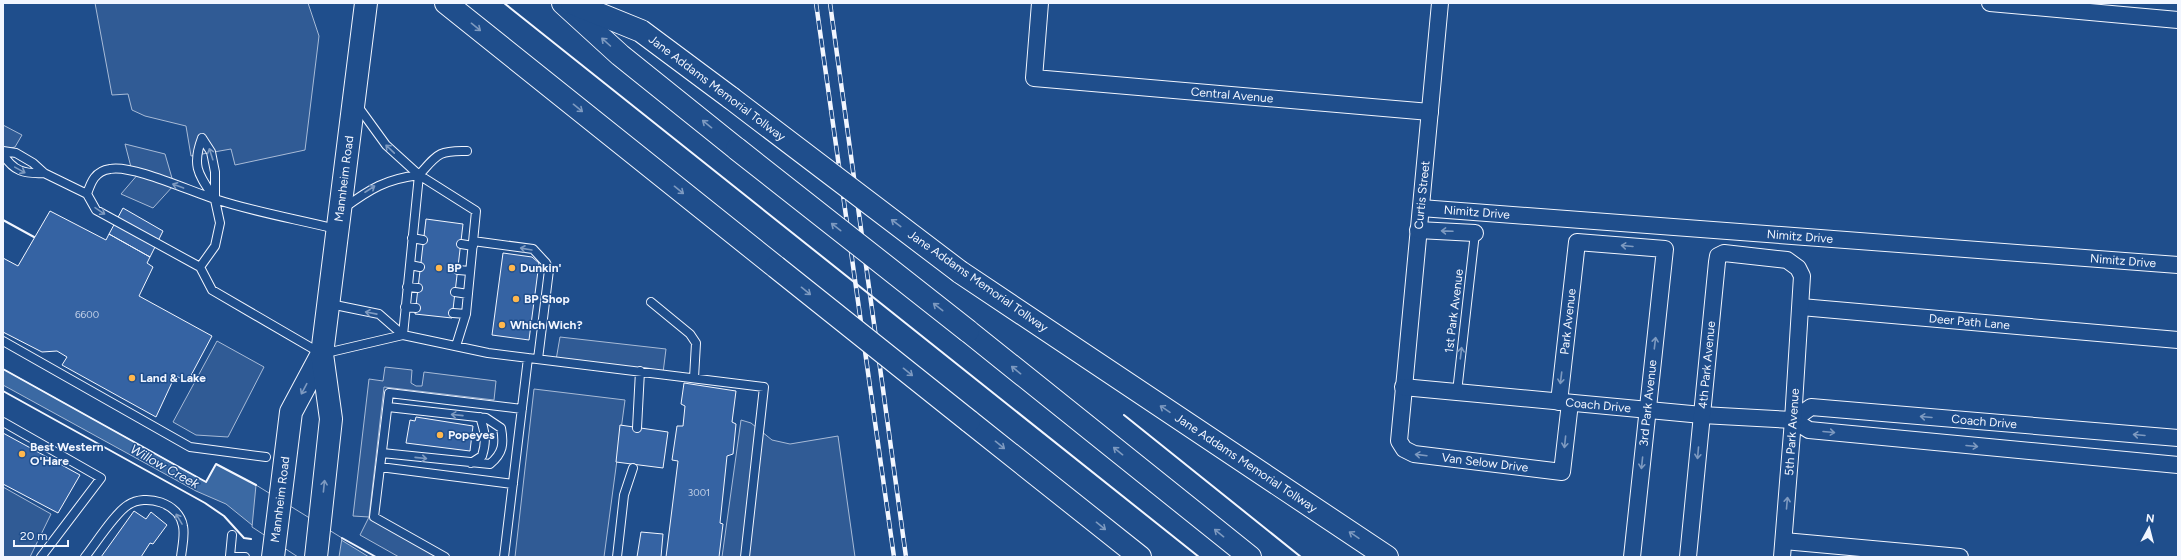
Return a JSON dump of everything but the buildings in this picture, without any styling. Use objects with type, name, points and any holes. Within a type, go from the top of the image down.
[{"type":"main road","name":"Mannheim Road","points":[[316,557],[331,419],[322,354],[366,3]]},
{"type":"main road","points":[[446,3],[1140,557]]},
{"type":"main road","points":[[563,3],[620,55],[1250,557]]},
{"type":"main road","name":"Jane Addams Memorial Tollway","points":[[572,3],[641,31],[960,272],[1387,557]]},
{"type":"main road","name":"Mannheim Road","points":[[273,555],[291,412],[322,354]]},
{"type":"street","name":"Central Avenue","points":[[1040,3],[1034,78],[1430,112]]},
{"type":"street","name":"Curtis Street","points":[[1403,387],[1440,3]]},
{"type":"street","points":[[1990,3],[2178,20]]},
{"type":"street","name":"Nimitz Drive","points":[[1421,208],[2178,265]]},
{"type":"street","points":[[1418,230],[1475,233]]},
{"type":"street","name":"3rd Park Avenue","points":[[1577,242],[1665,249],[1632,557]]},
{"type":"street","name":"Park Avenue","points":[[1564,403],[1577,242]]},
{"type":"street","name":"4th Park Avenue","points":[[1688,557],[1718,256],[1724,253],[1787,260],[1798,268],[1802,276],[1801,307]]},
{"type":"street","name":"Deer Path Lane","points":[[1801,307],[2178,340]]},
{"type":"street","name":"5th Park Avenue","points":[[1783,549],[1801,307]]},
{"type":"street","name":"Coach Drive","points":[[1403,387],[1702,415],[1793,420],[1809,430],[2178,465]]},
{"type":"street","name":"Van Selow Drive","points":[[1403,387],[1399,441],[1408,452],[1562,472],[1564,403]]},
{"type":"street","name":"Coach Drive","points":[[1793,420],[1811,407],[2178,438]]},
{"type":"street","points":[[1783,549],[1960,557]]},
{"type":"lane","points":[[353,99],[386,145],[419,175],[476,211],[466,314],[456,346]]},
{"type":"lane","points":[[200,267],[215,246],[220,223],[215,200],[215,172],[211,152],[202,138],[196,153],[198,173],[215,200]]},
{"type":"lane","points":[[402,334],[419,175],[435,157],[447,151],[466,151]]},
{"type":"lane","points":[[3,152],[9,164],[27,174],[44,173]]},
{"type":"lane","points":[[3,152],[22,157],[33,163],[44,173],[87,194],[96,210],[200,267],[212,290],[322,354],[402,334],[456,346],[528,358],[764,387],[745,557]]},
{"type":"lane","points":[[87,194],[92,180],[101,171],[111,168],[139,173],[215,200],[338,221],[374,186],[400,177],[419,175]]},
{"type":"lane","name":"1st Park Avenue","points":[[1457,392],[1475,233]]},
{"type":"lane","points":[[412,238],[423,240]]},
{"type":"lane","points":[[461,244],[473,243],[533,249],[546,263],[549,270],[538,359]]},
{"type":"lane","points":[[410,265],[420,267]]},
{"type":"lane","points":[[458,270],[470,271]]},
{"type":"lane","points":[[408,287],[418,288]]},
{"type":"lane","points":[[455,292],[468,294]]},
{"type":"lane","points":[[651,302],[690,334],[696,343],[694,378]]},
{"type":"lane","points":[[328,304],[379,314],[402,334]]},
{"type":"lane","points":[[406,307],[416,308]]},
{"type":"lane","points":[[453,313],[466,314]]},
{"type":"lane","points":[[3,341],[190,447],[266,456]]},
{"type":"lane","points":[[504,557],[528,358]]},
{"type":"lane","points":[[637,428],[640,371]]},
{"type":"lane","points":[[445,557],[374,517],[389,393],[522,409]]},
{"type":"lane","points":[[382,453],[490,464],[499,456],[504,443],[501,428],[486,418],[388,407]]},
{"type":"lane","points":[[471,463],[482,456],[486,444],[486,433],[480,417]]},
{"type":"lane","points":[[3,422],[101,478],[41,557]]},
{"type":"lane","points":[[380,467],[513,484]]},
{"type":"lane","points":[[617,557],[624,495],[633,468]]},
{"type":"lane","points":[[85,557],[127,506],[138,500],[150,499],[161,502],[176,514],[183,525],[184,536],[181,557]]},
{"type":"lane","points":[[232,534],[230,556],[244,557]]},
{"type":"shaded area","points":[[95,3],[308,3],[319,36],[305,150],[235,165],[231,149],[191,156],[186,126],[145,116],[132,110],[128,94],[112,95]]},
{"type":"shaded area","points":[[3,125],[22,135],[15,147],[3,150]]},
{"type":"shaded area","points":[[125,144],[165,154],[174,185],[153,208],[121,194],[139,173],[132,171]]},
{"type":"shaded area","points":[[560,337],[666,349],[663,373],[556,360]]},
{"type":"shaded area","points":[[217,341],[264,367],[228,437],[196,435],[173,422]]},
{"type":"shaded area","points":[[385,367],[412,370],[411,383],[416,386],[422,386],[424,372],[496,381],[494,400],[384,387],[369,517],[353,516],[369,379],[383,381]]},
{"type":"shaded area","points":[[534,389],[625,400],[604,557],[515,557]]},
{"type":"shaded area","points":[[741,420],[751,423],[772,440],[790,444],[838,436],[855,557],[722,557]]},
{"type":"shaded area","points":[[3,487],[51,514],[30,557],[3,557]]},
{"type":"shaded area","points":[[369,517],[440,557],[399,557],[360,535]]},
{"type":"water","name":"Willow Creek","points":[[3,369],[206,482],[216,464],[256,485],[258,489],[369,557],[301,557],[252,525],[226,504],[196,491],[3,385]]},
{"type":"pier","points":[[256,485],[342,538],[339,557],[298,557],[252,527]]},
{"type":"railway","points":[[816,3],[894,557]]},
{"type":"railway","points":[[830,3],[906,557]]},
{"type":"wall","points":[[504,3],[1199,557]]},
{"type":"wall","points":[[3,220],[34,237]]},
{"type":"wall","points":[[3,369],[206,482],[216,464],[256,485]]},
{"type":"wall","points":[[3,391],[205,503],[224,516],[244,538],[251,539]]},
{"type":"wall","points":[[1124,415],[1301,557]]},
{"type":"wall","points":[[342,538],[376,557]]},
{"type":"place","name":"BP","points":[[439,268]]},
{"type":"place","name":"Dunkin'","points":[[512,268]]},
{"type":"place","name":"BP Shop","points":[[516,299]]},
{"type":"place","name":"Which Wich?","points":[[502,325]]},
{"type":"place","name":"Land & Lake","points":[[132,378]]},
{"type":"place","name":"Popeyes","points":[[440,435]]},
{"type":"place","name":"Best Western O'Hare","points":[[22,454]]}]
